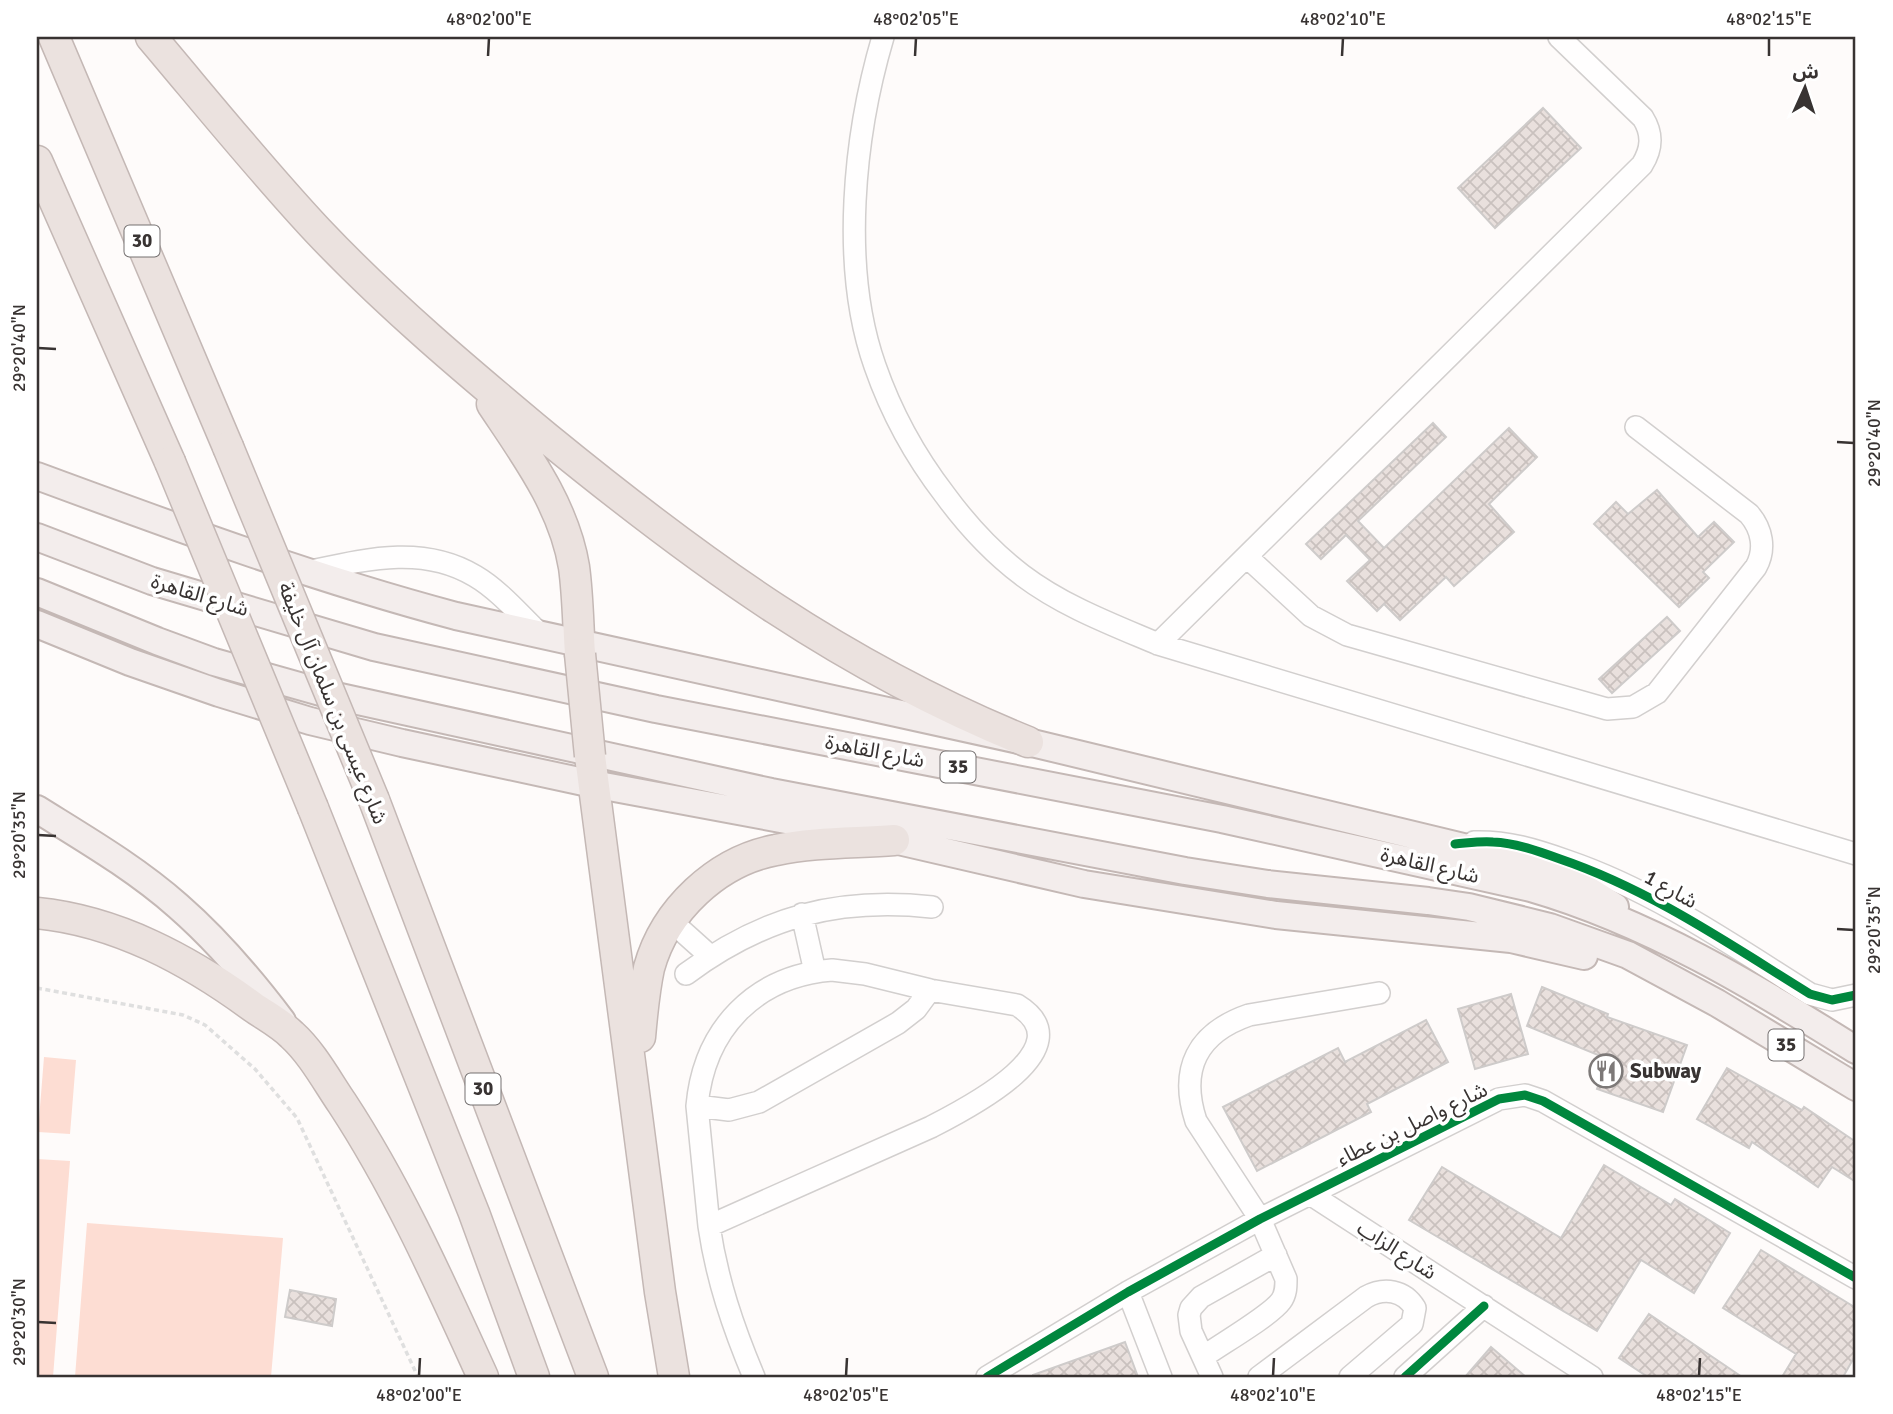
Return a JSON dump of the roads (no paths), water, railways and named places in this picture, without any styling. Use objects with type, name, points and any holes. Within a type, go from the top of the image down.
[{"type":"highway","name":"شارع عيسى بن سلمان آل خليفة","points":[[54,37],[374,800],[593,1377]]},
{"type":"highway","points":[[150,37],[318,231],[396,309],[474,378],[630,506],[757,598],[890,678],[981,723],[1028,742]]},
{"type":"highway","points":[[37,161],[170,462],[313,808],[474,1213],[534,1377]]},
{"type":"highway","points":[[474,378],[541,477],[555,506],[574,567],[592,770],[674,1377]]},
{"type":"highway","points":[[635,1083],[650,967],[671,921],[705,883],[749,858],[774,850],[894,840]]},
{"type":"highway","points":[[37,913],[96,925],[171,953],[216,979],[293,1035],[330,1085],[393,1185],[483,1377]]},
{"type":"main road","points":[[37,476],[230,548],[305,572],[405,602],[540,634],[580,648],[1028,742],[1546,868],[1604,898],[1637,927]]},
{"type":"main road","name":"شارع القاهرة","points":[[37,537],[152,581],[374,647],[656,709],[1249,825],[1531,888],[1567,899],[1637,927],[1779,1002],[1856,1051]]},
{"type":"main road","name":"شارع القاهرة","points":[[37,592],[157,642],[272,680],[331,695],[771,792],[1223,878],[1428,901],[1509,916],[1550,927],[1628,955],[1717,1003],[1856,1087]]},
{"type":"main road","name":"شارع القاهرة","points":[[37,624],[219,694],[310,721],[402,743],[592,770],[1084,884],[1276,915],[1511,939],[1599,960],[1717,1003]]},
{"type":"main road","points":[[37,808],[128,867],[178,905],[240,970],[293,1035]]},
{"type":"street","points":[[883,37],[864,110],[856,198],[855,241],[865,329],[874,365],[908,442],[957,512],[988,545],[1022,575],[1068,605],[1158,645],[1856,854]]},
{"type":"street","points":[[1158,645],[1634,173],[1646,158],[1650,149],[1650,135],[1643,118],[1559,37]]},
{"type":"street","points":[[1247,557],[1311,616],[1347,635],[1607,709],[1633,707],[1657,693],[1756,567],[1762,550],[1760,531],[1749,514],[1636,426]]},
{"type":"street","points":[[305,572],[393,556],[446,564],[477,576],[540,634]]},
{"type":"street","name":"شارع 1","points":[[1455,845],[1492,842],[1510,844],[1592,870],[1654,898],[1810,993],[1832,1000],[1856,995]]},
{"type":"street","points":[[686,974],[710,956],[754,931],[802,914],[866,903],[932,907]]},
{"type":"street","points":[[802,914],[815,972]]},
{"type":"street","points":[[671,921],[710,956]]},
{"type":"street","points":[[709,1226],[957,1114],[1006,1081],[1028,1062],[1035,1053],[1038,1042],[1038,1030],[1034,1020],[1017,1004],[930,990],[857,973],[815,972],[778,983],[746,1004],[732,1018],[710,1050],[699,1087],[698,1106],[709,1226],[718,1278],[754,1377]]},
{"type":"street","points":[[698,1106],[729,1110],[759,1102],[898,1023],[916,1009],[930,990]]},
{"type":"street","points":[[1203,1357],[1281,1302],[1285,1295],[1286,1279],[1260,1219],[1196,1121],[1190,1103],[1188,1083],[1192,1064],[1201,1046],[1214,1032],[1231,1021],[1249,1015],[1379,993]]},
{"type":"street","name":"شارع واصل بن عطاء","points":[[987,1377],[1128,1292],[1260,1219],[1499,1099],[1525,1095],[1543,1101],[1856,1278]]},
{"type":"street","name":"شارع الزاب","points":[[1310,1194],[1592,1377]]},
{"type":"street","points":[[1212,1377],[1189,1323],[1191,1308],[1195,1302],[1276,1255]]},
{"type":"street","points":[[1259,1377],[1366,1297],[1382,1291],[1399,1293],[1415,1308],[1415,1319],[1350,1377]]},
{"type":"street","points":[[1128,1292],[1161,1377]]},
{"type":"street","points":[[1405,1377],[1484,1306]]},
{"type":"place","name":"Subway","points":[[1606,1071]]}]
